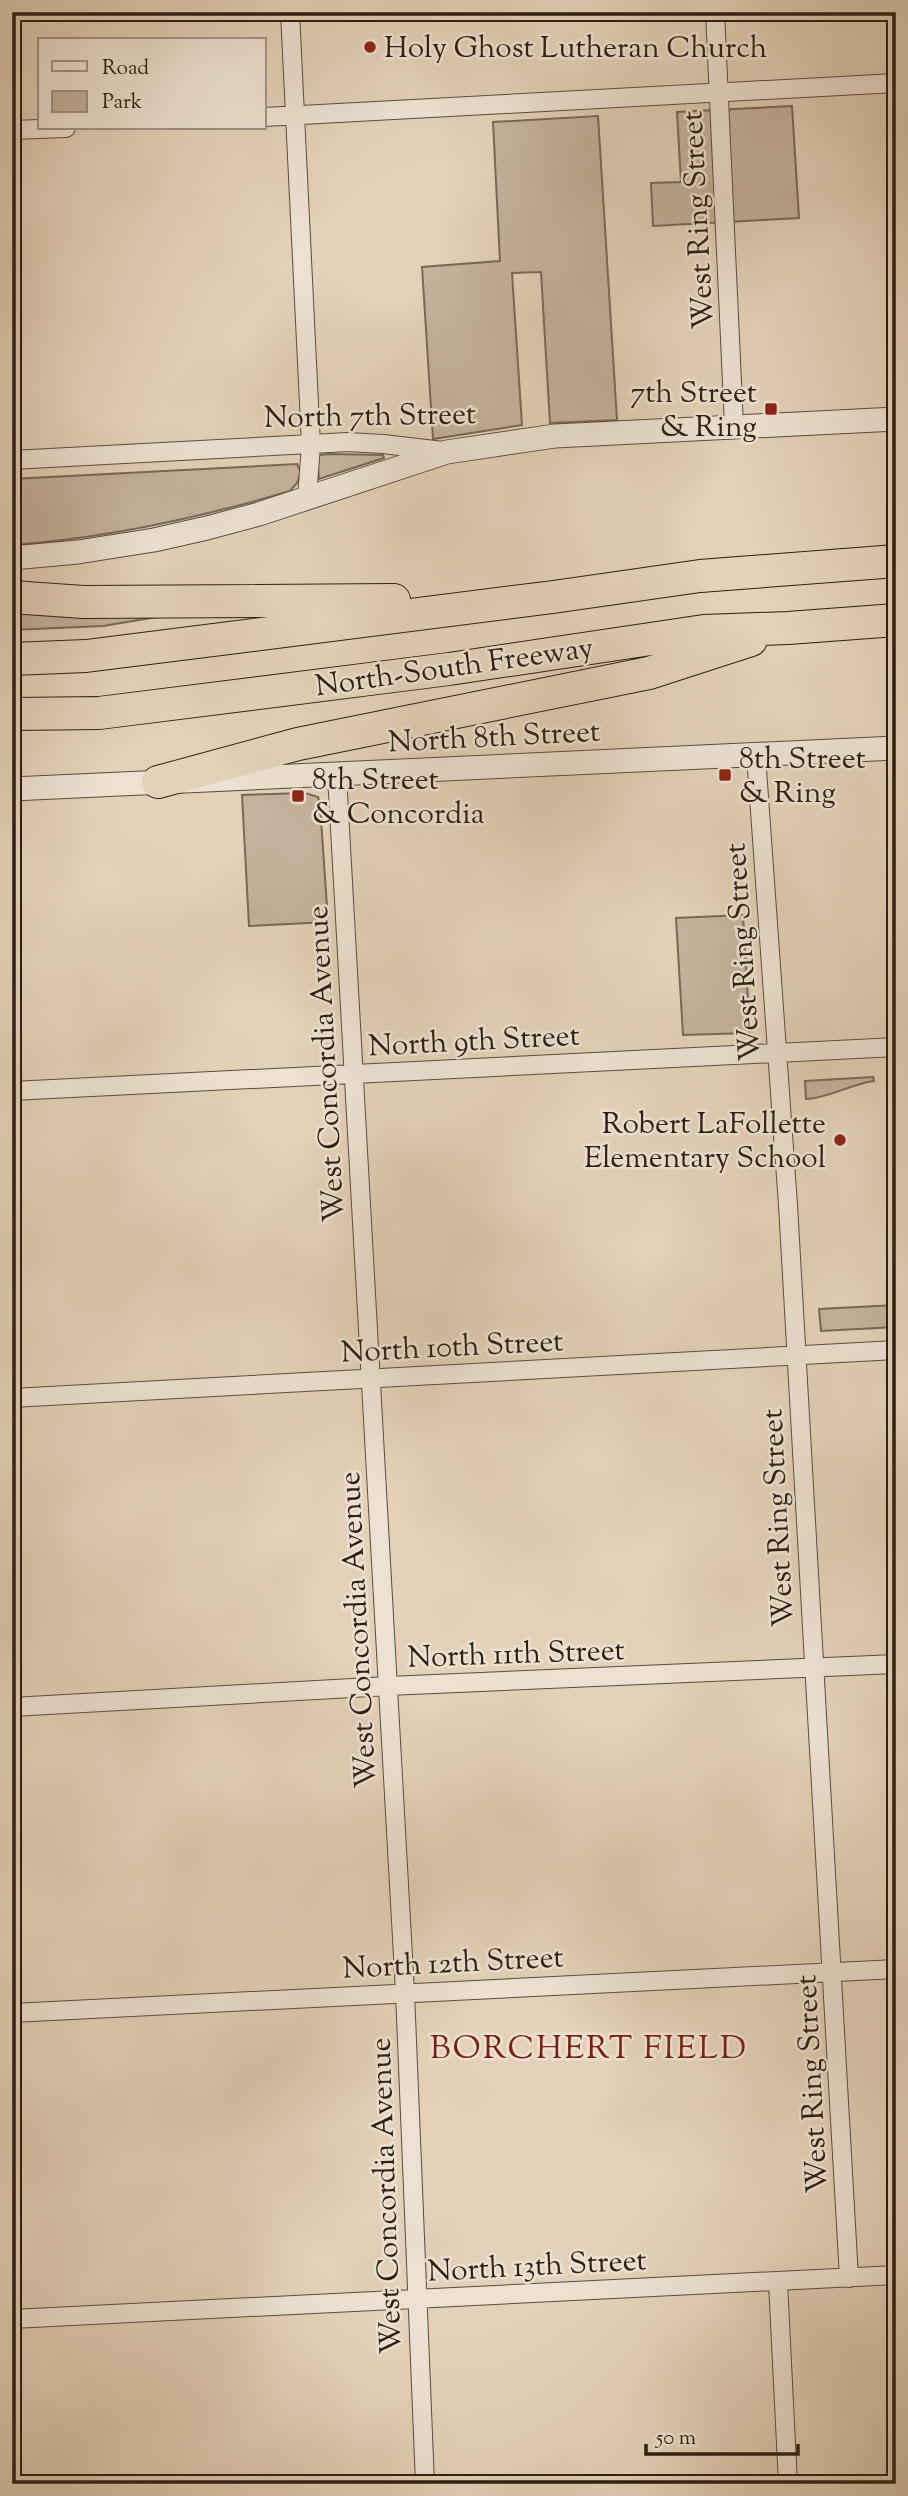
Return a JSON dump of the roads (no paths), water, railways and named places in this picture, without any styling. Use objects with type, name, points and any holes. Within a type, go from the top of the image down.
[{"type":"highway","name":"North-South Freeway","points":[[12,659],[86,656],[700,576],[896,561]]},
{"type":"highway","points":[[12,597],[97,602],[553,597]]},
{"type":"highway","name":"North-South Freeway","points":[[12,714],[99,713],[450,668],[704,631],[896,620]]},
{"type":"highway","points":[[158,782],[298,744],[649,673],[788,628]]},
{"type":"street","points":[[290,12],[311,444],[307,498]]},
{"type":"street","name":"West Ring Street","points":[[715,12],[734,426]]},
{"type":"street","points":[[266,117],[896,83]]},
{"type":"street","points":[[12,130],[38,129]]},
{"type":"street","name":"North 7th Street","points":[[12,460],[348,442],[447,452],[555,436],[896,419]]},
{"type":"street","points":[[12,558],[78,552],[155,540],[207,528],[447,452]]},
{"type":"street","name":"North 8th Street","points":[[12,789],[896,748]]},
{"type":"street","name":"West Ring Street","points":[[756,755],[778,1053],[849,2278]]},
{"type":"street","name":"West Concordia Avenue","points":[[337,775],[405,1992],[425,2484]]},
{"type":"street","name":"North 9th Street","points":[[12,1091],[896,1047]]},
{"type":"street","name":"North 10th Street","points":[[12,1398],[896,1350]]},
{"type":"street","name":"North 11th Street","points":[[12,1707],[388,1686],[896,1664]]},
{"type":"street","name":"North 12th Street","points":[[12,2012],[896,1969]]},
{"type":"street","name":"North 13th Street","points":[[12,2319],[896,2275]]},
{"type":"street","points":[[778,2282],[788,2484]]},
{"type":"place","name":"Holy Ghost Lutheran Church","points":[[370,47]]},
{"type":"place","name":"7th Street & Ring","points":[[771,409]]},
{"type":"place","name":"8th Street & Ring","points":[[725,775]]},
{"type":"place","name":"8th Street & Concordia","points":[[298,796]]},
{"type":"place","name":"Robert LaFollette Elementary School","points":[[840,1140]]},
{"type":"district","name":"BORCHERT FIELD","points":[[589,2046]]}]
